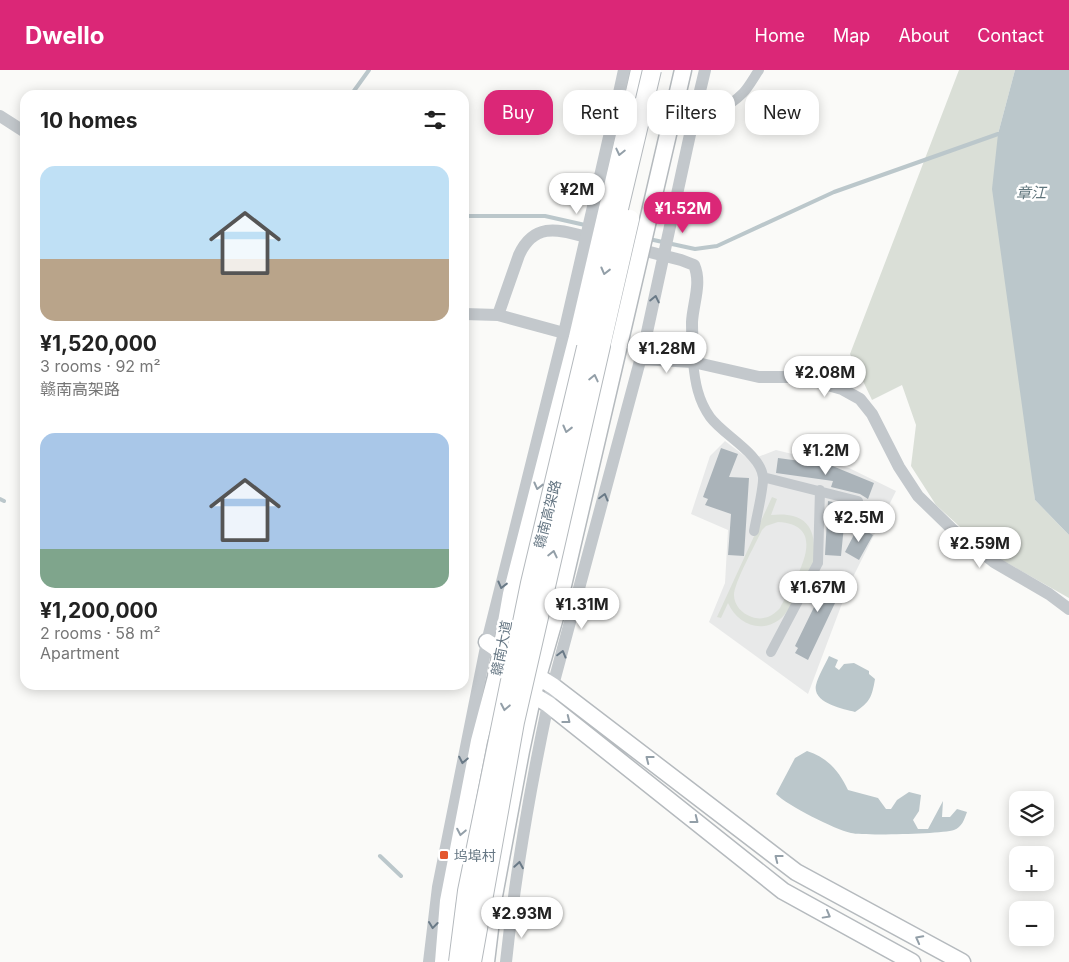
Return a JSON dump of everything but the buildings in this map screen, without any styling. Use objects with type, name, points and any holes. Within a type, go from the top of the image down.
[{"type":"highway","name":"赣南高架路","points":[[458,962],[467,891],[530,583],[652,70]]},
{"type":"highway","name":"赣南高架路","points":[[472,962],[514,722],[665,70]]},
{"type":"main road","points":[[630,90],[639,70]]},
{"type":"main road","points":[[486,962],[494,896],[533,694],[558,607],[683,70]]},
{"type":"main road","name":"赣南大道","points":[[443,962],[448,901],[479,741],[497,674],[511,594],[617,135]]},
{"type":"main road","points":[[511,594],[558,607]]},
{"type":"main road","points":[[487,642],[553,686],[796,872],[962,962]]},
{"type":"main road","points":[[483,664],[548,704],[784,891],[912,962]]},
{"type":"main road","points":[[479,741],[521,751]]},
{"type":"street","points":[[624,70],[624,90]]},
{"type":"street","points":[[700,90],[705,70]]},
{"type":"street","points":[[735,100],[744,93],[759,70]]},
{"type":"street","points":[[0,116],[20,129]]},
{"type":"street","points":[[506,962],[511,913],[536,762],[548,704],[642,359],[690,135]]},
{"type":"street","points":[[498,315],[519,255],[532,236],[542,230],[555,230],[681,260],[694,265],[698,273],[692,323],[695,382],[700,400],[711,418],[755,459],[763,477],[754,531]]},
{"type":"street","points":[[429,962],[438,887],[487,642],[570,335],[498,315],[469,314]]},
{"type":"street","points":[[642,359],[694,362],[759,377],[800,377],[842,389],[860,399],[872,414],[900,467],[918,496],[953,530],[994,562],[1049,594],[1069,609]]},
{"type":"street","points":[[763,477],[858,501]]},
{"type":"street","points":[[771,652],[818,563],[820,490]]},
{"type":"shaded area","points":[[959,70],[1015,70],[998,134],[1035,500],[1069,535],[1069,598],[981,546],[936,505],[911,466],[916,425],[902,385],[872,400],[850,354]]},
{"type":"shaded area","points":[[725,441],[750,460],[776,450],[849,468],[896,491],[849,585],[808,694],[709,622],[725,583],[728,530],[691,514],[710,456]]},
{"type":"shaded area","points":[[772,497],[777,499],[771,515],[780,514],[796,517],[802,520],[811,531],[814,562],[810,571],[788,610],[779,620],[771,624],[756,626],[749,624],[737,616],[728,603],[721,618],[717,617]],"holes":[[[778,522],[795,526],[804,533],[806,544],[804,557],[793,585],[780,608],[774,613],[768,617],[760,618],[748,616],[737,606],[734,595],[741,573],[762,530],[766,526]]]},
{"type":"water","name":"章江","points":[[1015,70],[1069,70],[1069,535],[1035,500],[992,189],[998,134]]},
{"type":"water","points":[[829,656],[838,660],[835,667],[839,670],[844,664],[854,663],[869,671],[869,674],[875,679],[870,698],[855,712],[823,701],[816,691],[817,682]]},
{"type":"water","points":[[807,751],[827,761],[841,777],[848,790],[878,798],[886,809],[891,809],[897,800],[909,792],[921,795],[919,811],[913,820],[918,829],[928,829],[943,801],[942,817],[950,817],[957,809],[967,812],[965,818],[957,829],[935,833],[858,834],[834,827],[801,811],[776,794],[795,758]]},
{"type":"waterway","points":[[355,90],[369,70]]},
{"type":"waterway","points":[[649,239],[695,249],[717,246],[834,192],[1001,134]]},
{"type":"waterway","points":[[469,216],[545,216],[585,225]]},
{"type":"waterway","points":[[0,499],[4,501]]},
{"type":"waterway","points":[[380,856],[401,876]]},
{"type":"place","name":"坞埠村","points":[[444,855]]}]
